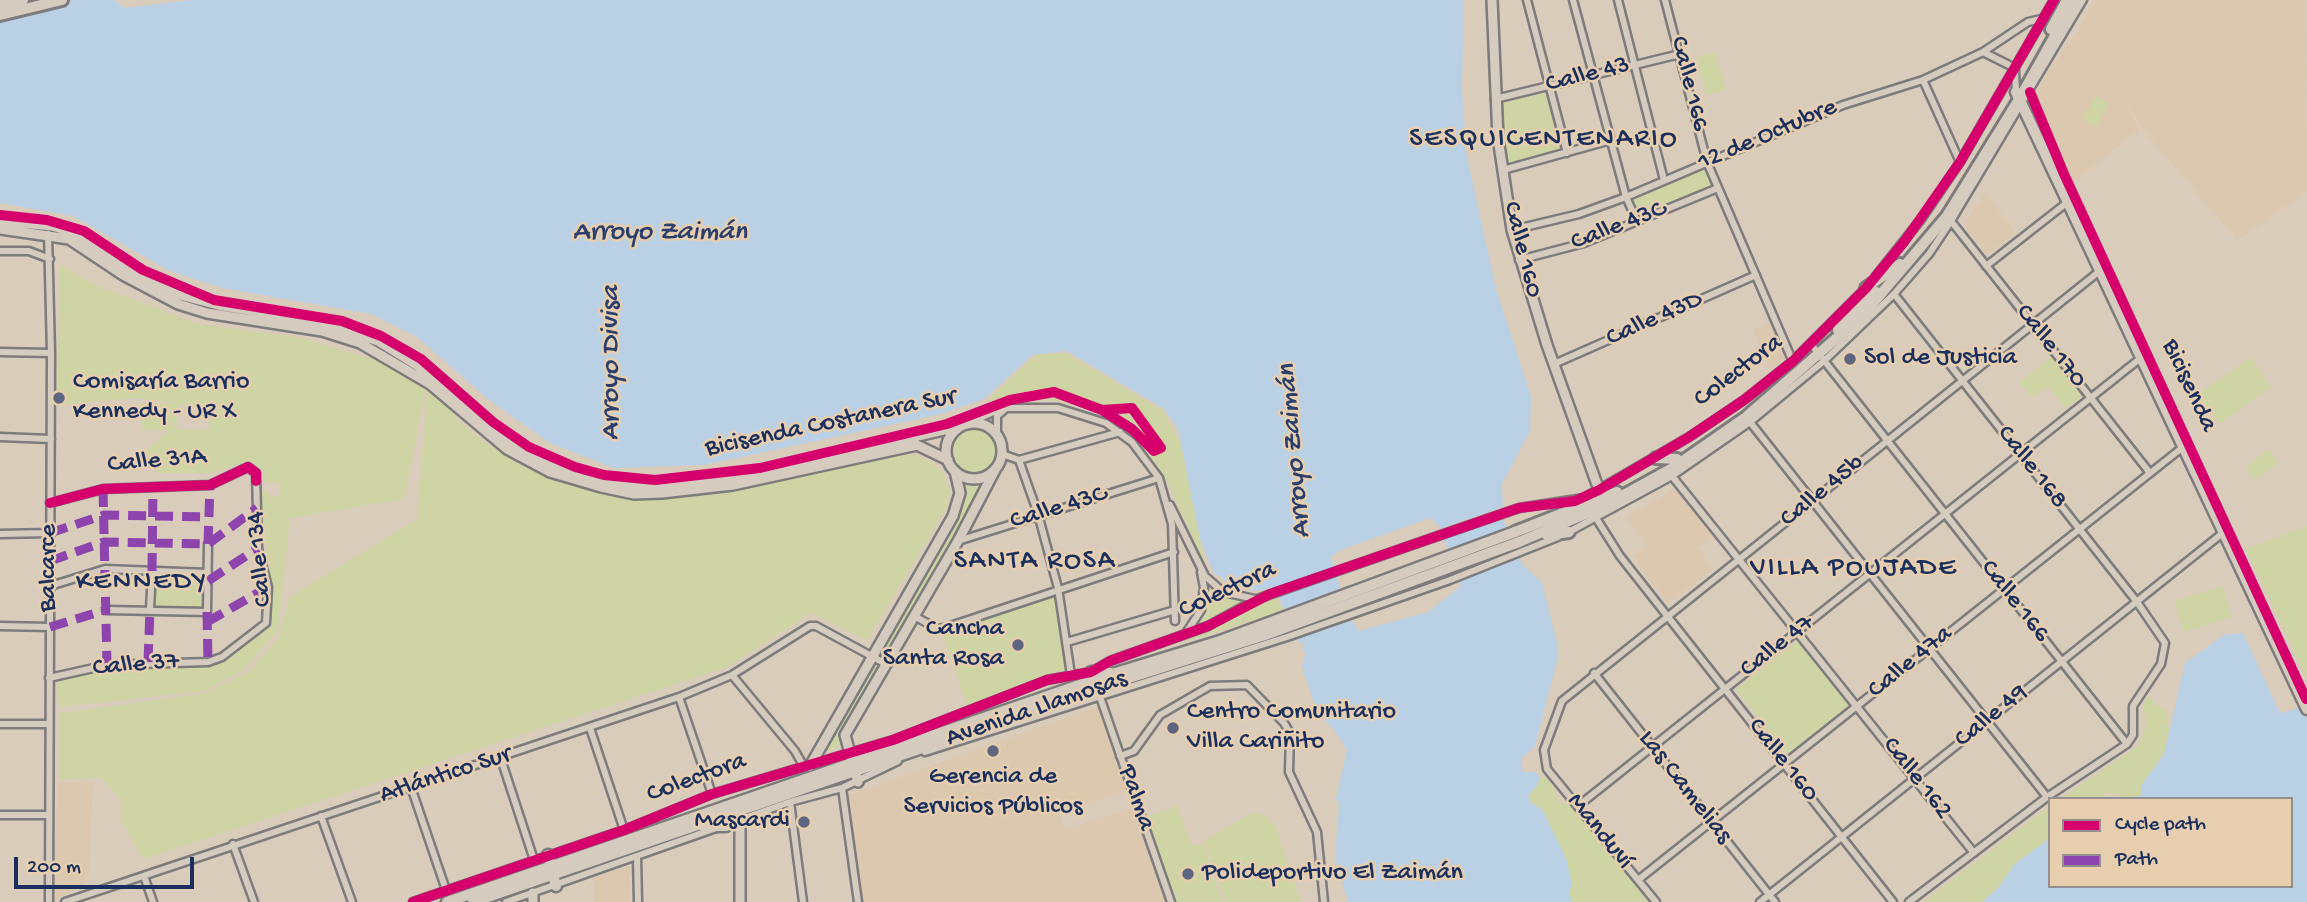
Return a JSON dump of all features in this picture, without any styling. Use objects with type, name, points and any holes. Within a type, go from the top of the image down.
[{"type":"highway","points":[[0,5],[23,0]]},
{"type":"highway","points":[[0,15],[62,0]]},
{"type":"highway","points":[[1818,353],[1900,264],[1943,211],[2020,98],[2067,0]]},
{"type":"highway","points":[[1519,542],[1601,507],[1653,480],[1705,446],[1797,371],[1889,289],[1947,216],[2080,0]]},
{"type":"highway","points":[[1866,288],[1900,264]]},
{"type":"highway","points":[[1540,522],[1627,487],[1676,459],[1797,371]]},
{"type":"highway","points":[[1705,446],[1720,444]]},
{"type":"highway","points":[[1656,457],[1676,459]]},
{"type":"highway","points":[[1645,492],[1653,480]]},
{"type":"highway","points":[[1519,542],[1559,504]]},
{"type":"highway","points":[[1534,536],[1569,532]]},
{"type":"main road","name":"Calle 160","points":[[1492,0],[1495,99],[1512,230],[1519,260],[1599,490]]},
{"type":"main road","points":[[2020,98],[2305,705]]},
{"type":"main road","points":[[0,221],[52,226],[73,232],[132,272],[176,294],[218,306],[324,323],[378,341],[418,366],[515,445],[545,462],[601,480],[635,486],[731,479],[965,424],[984,424],[997,434],[1002,454],[995,470],[958,541],[845,736],[858,782]]},
{"type":"main road","points":[[0,229],[48,234],[78,244],[123,275],[177,304],[207,313],[322,331],[372,348],[430,384],[463,415],[508,449],[550,472],[601,487],[634,494],[733,485],[917,445],[948,460],[955,471],[960,493],[953,516],[807,766]]},
{"type":"main road","points":[[948,460],[948,441],[965,424]]},
{"type":"main road","points":[[955,471],[971,479],[988,475],[995,470]]},
{"type":"main road","name":"Avenida Llamosas","points":[[447,902],[851,763],[1284,627],[1360,594],[1443,563],[1519,542]]},
{"type":"main road","name":"Avenida Llamosas","points":[[1096,684],[1115,674],[1220,640],[1284,627]]},
{"type":"main road","name":"Avenida Llamosas","points":[[473,902],[551,865],[692,827],[851,763]]},
{"type":"main road","points":[[740,821],[740,902]]},
{"type":"main road","points":[[692,827],[726,826]]},
{"type":"main road","points":[[551,865],[556,886]]},
{"type":"street","points":[[1527,0],[1567,153]]},
{"type":"street","points":[[1573,0],[1626,197],[1637,221]]},
{"type":"street","points":[[1618,0],[1664,180]]},
{"type":"street","points":[[2020,98],[2015,68],[2054,0]]},
{"type":"street","name":"Calle 166","points":[[1667,1],[1707,162],[1797,371]]},
{"type":"street","name":"12 de Octubre","points":[[1512,230],[1579,214],[1626,197],[1843,105],[1923,80],[1983,52],[2028,22],[2042,19]]},
{"type":"street","points":[[1983,52],[2015,68]]},
{"type":"street","name":"Calle 43","points":[[1495,99],[1680,54]]},
{"type":"street","name":"Colectora","points":[[1818,353],[1916,226],[1966,153],[2015,68]]},
{"type":"street","points":[[1923,80],[1960,162]]},
{"type":"street","name":"Colectora","points":[[1818,353],[1894,294],[1929,254],[1951,221],[2020,98]]},
{"type":"street","points":[[1503,170],[1611,140]]},
{"type":"street","name":"Calle 43C","points":[[1519,260],[1584,243],[1718,188]]},
{"type":"street","points":[[1986,266],[2069,201]]},
{"type":"street","name":"Calle 170","points":[[1951,221],[2150,473]]},
{"type":"street","name":"Balcarce","points":[[48,234],[51,353],[49,902]]},
{"type":"street","points":[[0,251],[29,251],[50,259]]},
{"type":"street","name":"Calle 45b","points":[[1544,761],[1544,750],[1562,701],[2101,270]]},
{"type":"street","name":"Calle 43D","points":[[1554,364],[1756,275]]},
{"type":"street","name":"Calle 168","points":[[1894,294],[2137,602],[2165,643],[2161,664],[2133,706],[2133,735],[2127,744]]},
{"type":"street","points":[[0,352],[51,353]]},
{"type":"street","name":"Calle 166","points":[[1818,353],[2127,744]]},
{"type":"street","name":"Calle 47","points":[[1578,806],[2142,358]]},
{"type":"street","name":"Colectora","points":[[1645,492],[1750,422],[1797,371]]},
{"type":"street","name":"Colectora","points":[[506,902],[533,898],[556,886],[790,802],[858,782],[898,761],[1096,684],[1110,661],[1182,638],[1270,594],[1507,512],[1575,501],[1656,457],[1744,400],[1797,371]]},
{"type":"street","points":[[965,424],[1007,408],[1040,406],[1077,411],[1106,423],[1132,442],[1159,478],[1199,567]]},
{"type":"street","points":[[997,434],[997,416],[1007,408]]},
{"type":"street","points":[[1750,422],[2047,797]]},
{"type":"street","points":[[1002,454],[1019,460],[1120,432]]},
{"type":"street","points":[[0,438],[51,439]]},
{"type":"street","name":"Calle 47a","points":[[1638,880],[2183,447]]},
{"type":"street","points":[[1019,460],[1038,514],[1058,588],[1071,675]]},
{"type":"street","name":"Calle 31A","points":[[50,503],[103,489],[210,485],[248,467],[256,473],[256,481]]},
{"type":"street","name":"Calle 162","points":[[1672,476],[1799,631],[1974,853]]},
{"type":"street","name":"Calle 43C","points":[[958,541],[1159,478]]},
{"type":"street","name":"Calle 134","points":[[222,657],[266,623],[268,587],[258,548],[256,481]]},
{"type":"street","points":[[1164,492],[1172,524],[1175,621]]},
{"type":"street","points":[[1284,627],[1357,612],[1450,580],[1519,542],[1569,532],[1645,492]]},
{"type":"street","name":"Calle 160","points":[[1596,518],[1620,556],[1893,902]]},
{"type":"street","name":"Calle 49","points":[[1760,902],[2224,532]]},
{"type":"street","points":[[0,534],[50,533]]},
{"type":"street","points":[[106,610],[207,612],[208,544]]},
{"type":"street","points":[[915,616],[938,629],[944,628],[1058,588],[1174,552]]},
{"type":"street","name":"Colectora","points":[[1199,567],[1223,592],[1257,599]]},
{"type":"street","name":"Colectora","points":[[1182,638],[1201,610],[1204,588],[1199,567]]},
{"type":"street","points":[[50,586],[105,569],[208,573]]},
{"type":"street","points":[[150,609],[152,571]]},
{"type":"street","points":[[1067,642],[1175,610]]},
{"type":"street","points":[[0,626],[50,627]]},
{"type":"street","name":"Atlántico Sur","points":[[65,902],[233,844],[500,759],[679,697],[732,675],[810,626],[816,626],[870,655]]},
{"type":"street","points":[[870,655],[886,664]]},
{"type":"street","name":"Calle 37","points":[[49,678],[107,665],[208,662],[222,657]]},
{"type":"street","name":"Las Camelias","points":[[1594,673],[1775,902]]},
{"type":"street","points":[[732,675],[807,766]]},
{"type":"street","name":"Colectora","points":[[413,902],[534,860],[551,865],[624,830],[712,794],[807,766],[851,763],[893,740],[1047,680],[1071,675],[1096,684]]},
{"type":"street","name":"Palma","points":[[1096,684],[1171,902]]},
{"type":"street","points":[[1120,756],[1134,751],[1160,715],[1210,686],[1247,685],[1284,723],[1290,733],[1289,772],[1317,832],[1324,902]]},
{"type":"street","points":[[679,697],[712,794]]},
{"type":"street","points":[[0,724],[49,724]]},
{"type":"street","points":[[590,727],[624,830]]},
{"type":"street","points":[[1909,902],[2047,797],[2127,744]]},
{"type":"street","points":[[500,759],[534,860]]},
{"type":"street","name":"Manduví","points":[[1544,761],[1656,902]]},
{"type":"street","points":[[411,787],[446,890]]},
{"type":"street","points":[[842,788],[858,902]]},
{"type":"street","points":[[790,802],[803,902]]},
{"type":"street","points":[[0,815],[49,815]]},
{"type":"street","points":[[321,816],[352,902]]},
{"type":"street","points":[[233,844],[254,902]]},
{"type":"street","points":[[637,857],[638,902]]},
{"type":"street","points":[[144,876],[153,902]]},
{"type":"shaded area","points":[[2094,0],[2306,0],[2307,192],[2237,240],[2142,128],[2102,65],[2140,129],[2072,183],[2033,94],[2079,29]]},
{"type":"shaded area","points":[[1985,193],[2016,233],[1987,254],[1964,224]]},
{"type":"shaded area","points":[[1771,322],[1786,358],[1771,369],[1753,330]]},
{"type":"shaded area","points":[[1676,488],[1713,537],[1698,548],[1713,569],[1668,604],[1633,556],[1647,545],[1626,517]]},
{"type":"shaded area","points":[[1100,706],[1128,790],[1059,814],[1065,830],[1132,808],[1165,902],[861,902],[846,796]]},
{"type":"shaded area","points":[[58,782],[93,782],[88,881],[53,902]]},
{"type":"shaded area","points":[[630,866],[629,902],[593,902],[593,877]]},
{"type":"green space","points":[[1716,52],[1726,90],[1707,95],[1696,57]]},
{"type":"green space","points":[[1545,90],[1561,154],[1514,166],[1507,165],[1499,101]]},
{"type":"green space","points":[[2096,96],[2109,103],[2096,127],[2082,119]]},
{"type":"green space","points":[[1706,166],[1716,187],[1638,218],[1629,198]]},
{"type":"green space","points":[[60,265],[97,286],[198,324],[298,337],[379,361],[426,386],[404,499],[290,518],[278,631],[243,670],[205,691],[59,707],[57,681],[107,668],[207,665],[225,660],[269,624],[271,586],[260,488],[273,497],[279,496],[280,483],[264,482],[263,470],[250,460],[212,473],[158,473],[142,454],[169,430],[141,430],[141,404],[175,403],[135,398],[57,405]],"holes":[[[178,404],[210,408],[210,430],[178,429]]]},
{"type":"green space","points":[[1049,353],[1068,354],[1163,411],[1181,446],[1206,567],[1167,481],[1132,437],[1102,413],[1077,402],[1020,399],[993,407],[988,400],[1034,356]]},
{"type":"green space","points":[[2053,356],[2083,395],[2065,408],[2048,386],[2032,398],[2019,382]]},
{"type":"green space","points":[[2251,357],[2271,387],[2219,424],[2198,394]]},
{"type":"green space","points":[[428,385],[461,423],[494,449],[555,481],[602,494],[655,499],[711,495],[904,455],[916,455],[933,463],[944,475],[949,491],[947,507],[867,640],[811,613],[727,667],[143,859],[121,820],[122,801],[101,777],[59,780],[59,713],[204,694],[249,672],[278,639],[290,597],[417,519]]},
{"type":"green space","points":[[975,425],[992,433],[1000,450],[992,467],[975,475],[958,467],[950,450],[958,433]]},
{"type":"green space","points":[[2269,449],[2278,463],[2255,480],[2245,467]]},
{"type":"green space","points":[[988,480],[887,653],[883,654],[880,651],[882,645],[959,513],[962,481]]},
{"type":"green space","points":[[2307,526],[2307,678],[2246,549]]},
{"type":"green space","points":[[156,576],[203,578],[202,608],[155,606]]},
{"type":"green space","points":[[1204,578],[1224,595],[1246,601],[1192,630],[1205,606]]},
{"type":"green space","points":[[2223,586],[2232,617],[2184,632],[2174,601]]},
{"type":"green space","points":[[1055,588],[1067,669],[967,706],[941,629]]},
{"type":"green space","points":[[1277,597],[1282,611],[1181,643],[1249,607]]},
{"type":"green space","points":[[1802,638],[1853,703],[1787,754],[1736,689]]},
{"type":"green space","points":[[875,664],[878,669],[843,730],[843,745],[818,755],[871,665]]},
{"type":"green space","points":[[2147,697],[2154,699],[2154,705],[2166,709],[2169,731],[2164,754],[2141,786],[2141,795],[2123,797],[2109,792],[2100,797],[2063,797],[2138,746],[2147,725],[2143,706]]},
{"type":"green space","points":[[1540,777],[1547,778],[1556,791],[1558,802],[1573,806],[1649,902],[1572,902],[1569,893],[1572,884],[1566,858],[1542,809],[1531,803],[1528,796],[1537,786]]},
{"type":"green space","name":"Polideportivo El Zaimán","points":[[1177,806],[1191,845],[1203,845],[1222,902],[1174,902],[1145,817]]},
{"type":"green space","points":[[2048,808],[2048,839],[2015,864],[1998,888],[1982,902],[1923,902]]},
{"type":"green space","points":[[1253,812],[1265,815],[1275,826],[1301,902],[1226,902],[1204,841]]},
{"type":"water","name":"Arroyo Zaimán","points":[[0,0],[114,0],[124,8],[190,0],[1464,0],[1462,88],[1466,152],[1496,289],[1531,396],[1530,431],[1502,484],[1503,519],[1522,564],[1542,583],[1557,643],[1558,657],[1535,746],[1521,759],[1523,772],[1535,772],[1540,777],[1537,786],[1528,796],[1531,803],[1542,809],[1566,858],[1572,884],[1569,893],[1572,902],[1348,902],[1335,858],[1339,804],[1336,798],[1347,750],[1334,730],[1317,712],[1302,667],[1305,655],[1303,644],[1293,638],[1276,587],[1255,591],[1234,587],[1214,573],[1201,543],[1178,429],[1164,409],[1067,351],[1033,355],[984,399],[941,414],[704,465],[614,468],[550,443],[489,400],[417,337],[371,314],[222,288],[170,271],[73,216],[0,203]],"holes":[[[1430,518],[1439,526],[1461,586],[1428,612],[1359,631],[1348,615],[1331,557],[1343,549]]]},
{"type":"water","points":[[2243,633],[2280,713],[2307,706],[2307,902],[1982,902],[1998,888],[2015,864],[2048,839],[2048,888],[2293,888],[2293,797],[2136,797],[2141,795],[2141,786],[2164,754],[2185,663],[2224,635]]},
{"type":"pier","points":[[1505,506],[1506,517],[1440,540],[1436,530]]},
{"type":"marked path","points":[[208,544],[210,485]]},
{"type":"marked path","points":[[152,571],[153,487]]},
{"type":"marked path","points":[[103,489],[107,665]]},
{"type":"marked path","points":[[50,561],[104,542],[208,544],[257,508]]},
{"type":"marked path","points":[[50,533],[104,515],[209,517]]},
{"type":"marked path","points":[[208,581],[258,548]]},
{"type":"marked path","points":[[207,622],[268,587]]},
{"type":"marked path","points":[[148,662],[150,609]]},
{"type":"marked path","points":[[50,627],[106,610]]},
{"type":"marked path","points":[[207,612],[208,662]]},
{"type":"cycle path","points":[[413,902],[624,830],[712,794],[893,740],[1047,680],[1091,672],[1110,661],[1208,626],[1270,594],[1519,508],[1575,501],[1599,490],[1689,437],[1744,400],[1793,361],[1866,288],[1904,242],[1960,162],[2054,0]]},
{"type":"cycle path","name":"Bicisenda","points":[[2030,92],[2064,174],[2306,699]]},
{"type":"cycle path","name":"Bicisenda Costanera Sur","points":[[0,215],[47,220],[84,231],[143,270],[214,300],[342,321],[381,336],[421,359],[493,422],[529,447],[575,467],[604,475],[655,480],[760,468],[947,424],[1010,400],[1054,392],[1102,410],[1132,429],[1154,451],[1161,448],[1132,408],[1102,410]]},
{"type":"cycle path","points":[[50,503],[103,489],[210,485],[248,467],[256,473],[256,481]]},
{"type":"place","name":"Sol de Justicia","points":[[1850,359]]},
{"type":"place","name":"Comisaría Barrio Kennedy - UR X","points":[[59,398]]},
{"type":"place","name":"Cancha Santa Rosa","points":[[1018,645]]},
{"type":"place","name":"Centro Comunitario Villa Cariñito","points":[[1173,728]]},
{"type":"place","name":"Gerencia de Servicios Públicos","points":[[993,751]]},
{"type":"place","name":"Mascardi","points":[[804,822]]},
{"type":"place","name":"Polideportivo El Zaimán","points":[[1188,874]]},
{"type":"district","name":"SESQUICENTENARIO","points":[[1544,141]]},
{"type":"district","name":"SANTA ROSA","points":[[1035,563]]},
{"type":"district","name":"VILLA POUJADE","points":[[1854,570]]},
{"type":"district","name":"KENNEDY","points":[[142,584]]},
{"type":"water label","name":"Arroyo Divisa","points":[[613,363]]}]
